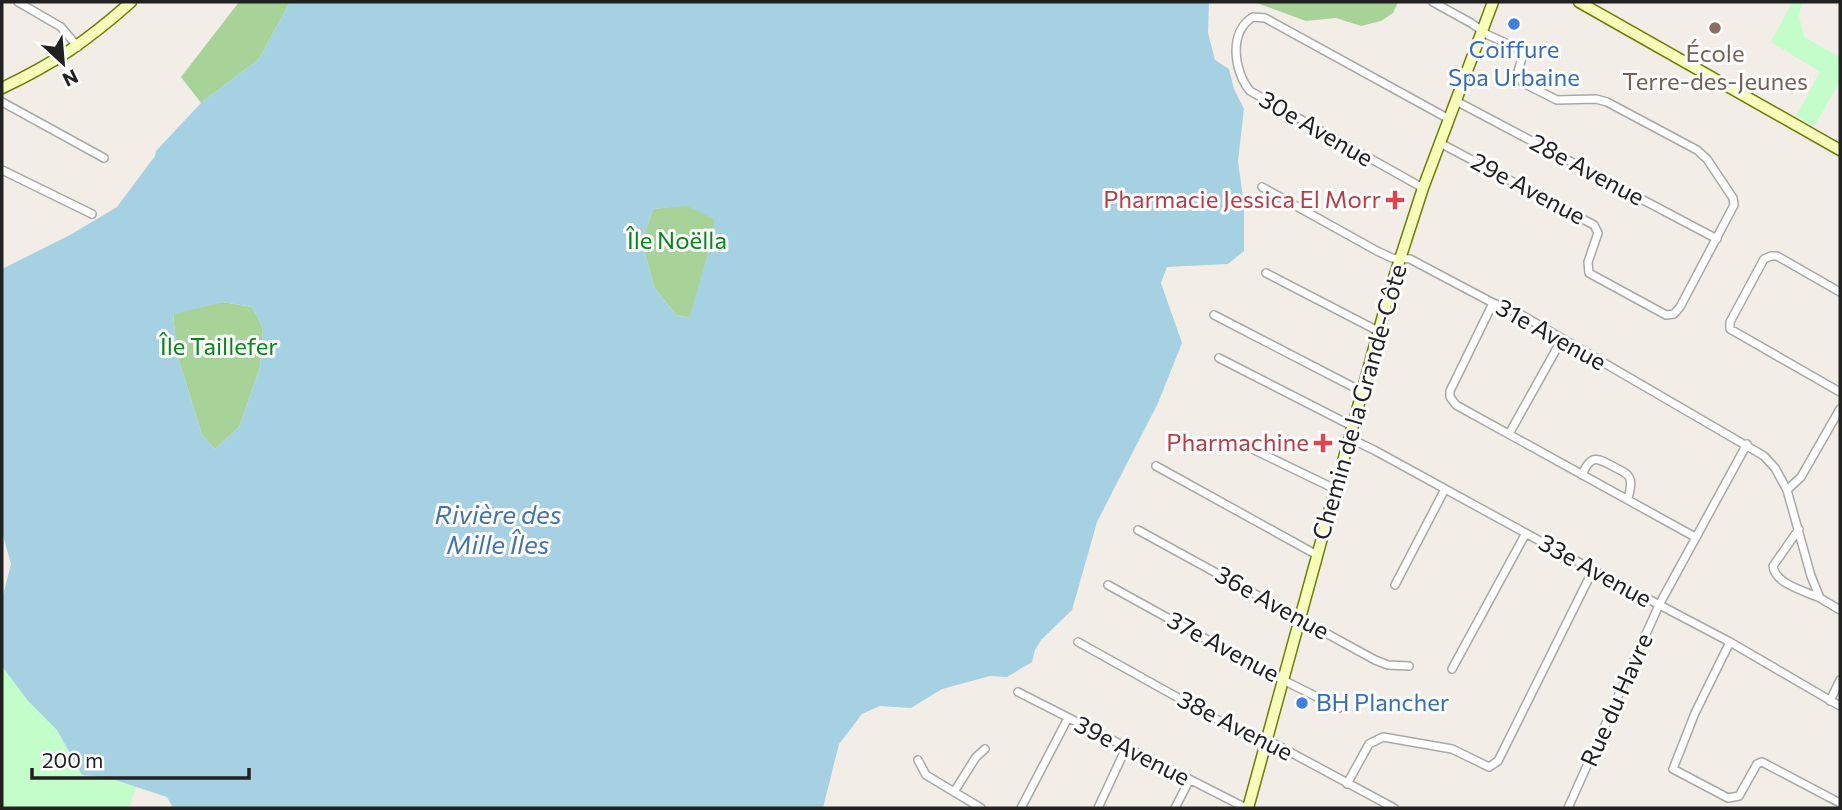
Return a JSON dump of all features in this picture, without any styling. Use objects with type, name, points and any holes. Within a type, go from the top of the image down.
[{"type":"main road","points":[[4,85],[49,66],[78,47],[131,2]]},
{"type":"main road","name":"Chemin de la Grande-Côte","points":[[1247,808],[1400,258],[1423,188],[1493,2]]},
{"type":"main road","points":[[1579,2],[1840,150]]},
{"type":"street","points":[[18,2],[61,27],[78,47]]},
{"type":"street","points":[[1433,2],[1521,51],[1522,58],[1517,75],[1520,81],[1527,85],[1557,100],[1593,99],[1607,102],[1702,154],[1734,203],[1717,239]]},
{"type":"street","name":"30e Avenue","points":[[1423,188],[1250,91],[1239,74],[1237,47],[1245,23],[1259,16],[1449,119]]},
{"type":"street","name":"28e Avenue","points":[[1456,100],[1717,239]]},
{"type":"street","points":[[2,102],[104,158]]},
{"type":"street","name":"29e Avenue","points":[[1440,143],[1594,225],[1598,235],[1587,265],[1589,273],[1666,315],[1672,315],[1678,310],[1717,239]]},
{"type":"street","points":[[2,170],[92,214]]},
{"type":"street","name":"31e Avenue","points":[[1262,187],[1377,251],[1392,258],[1410,259],[1493,303],[1520,314],[1764,456],[1775,468],[1787,490],[1811,576],[1820,598]]},
{"type":"street","points":[[1840,292],[1777,256],[1771,256],[1764,259],[1730,321],[1730,329],[1840,392]]},
{"type":"street","points":[[1266,273],[1378,331]]},
{"type":"street","points":[[1493,303],[1450,391],[1450,397],[1456,405],[1695,537]]},
{"type":"street","points":[[1214,315],[1361,391]]},
{"type":"street","points":[[1510,433],[1562,339]]},
{"type":"street","points":[[1219,358],[1352,426]]},
{"type":"street","points":[[1787,490],[1801,477],[1840,410]]},
{"type":"street","name":"33e Avenue","points":[[1349,438],[1730,642],[1840,706]]},
{"type":"street","points":[[1240,443],[1335,489]]},
{"type":"street","name":"Rue du Havre","points":[[1570,808],[1658,605],[1747,444]]},
{"type":"street","points":[[1582,475],[1586,464],[1599,458],[1628,475],[1631,481],[1628,499]]},
{"type":"street","points":[[1156,466],[1317,555]]},
{"type":"street","points":[[1395,584],[1445,489]]},
{"type":"street","points":[[1798,529],[1773,566],[1774,573],[1779,579],[1840,610]]},
{"type":"street","name":"36e Avenue","points":[[1138,530],[1380,662],[1409,666]]},
{"type":"street","points":[[1452,669],[1527,533]]},
{"type":"street","points":[[1347,784],[1369,744],[1383,737],[1452,749],[1493,766],[1498,761],[1593,570]]},
{"type":"street","name":"37e Avenue","points":[[1108,585],[1253,665],[1339,708]]},
{"type":"street","name":"38e Avenue","points":[[1078,642],[1254,740],[1275,744],[1394,808]]},
{"type":"street","points":[[1730,642],[1695,713],[1673,769],[1728,798],[1735,798],[1739,796],[1757,764],[1762,762],[1840,803]]},
{"type":"street","points":[[1830,701],[1840,680]]},
{"type":"street","name":"39e Avenue","points":[[1018,692],[1189,781],[1247,808]]},
{"type":"street","points":[[1021,808],[1068,718]]},
{"type":"street","points":[[1098,808],[1126,748]]},
{"type":"street","points":[[954,792],[976,757],[985,749]]},
{"type":"street","points":[[918,760],[926,775],[981,808]]},
{"type":"street","points":[[1175,808],[1189,781]]},
{"type":"street","points":[[1826,808],[1831,799]]},
{"type":"green space","points":[[239,2],[290,2],[259,59],[201,103],[181,77]]},
{"type":"green space","points":[[1254,2],[1398,2],[1393,13],[1381,21],[1361,26],[1336,18],[1306,21]]},
{"type":"green space","points":[[1792,2],[1802,2],[1799,16],[1804,37],[1840,57],[1840,82],[1814,126],[1796,116],[1820,72],[1771,42]]},
{"type":"green space","name":"Île Noëlla","points":[[687,205],[714,218],[714,234],[690,318],[676,315],[654,287],[642,242],[653,209]]},
{"type":"green space","name":"Île Taillefer","points":[[223,302],[252,307],[263,328],[260,367],[239,427],[215,449],[202,435],[177,354],[173,313]]},
{"type":"green space","points":[[2,666],[28,701],[57,730],[82,775],[109,778],[136,787],[129,808],[2,808]]},
{"type":"water","name":"Rivière des Mille Îles","points":[[290,2],[1209,2],[1208,33],[1215,60],[1229,69],[1234,89],[1244,109],[1238,161],[1244,205],[1244,251],[1228,264],[1167,267],[1161,283],[1182,343],[1158,403],[1097,522],[1072,610],[1041,640],[1032,662],[1007,677],[990,676],[942,689],[911,708],[880,706],[862,714],[839,744],[823,808],[173,808],[167,797],[109,778],[82,775],[57,730],[28,701],[2,666],[2,599],[11,564],[2,532],[2,269],[70,235],[117,207],[156,151],[201,103],[259,59]],"holes":[[[687,206],[714,219],[714,234],[689,318],[676,315],[654,287],[642,242],[653,209]],[[223,302],[252,307],[263,328],[260,367],[239,427],[215,449],[202,435],[177,354],[173,314]]]},
{"type":"place","name":"Coiffure Spa Urbaine","points":[[1514,24]]},
{"type":"place","name":"École Terre-des-Jeunes","points":[[1715,28]]},
{"type":"place","name":"Pharmacie Jessica El Morr","points":[[1395,200]]},
{"type":"place","name":"Pharmachine","points":[[1323,443]]},
{"type":"place","name":"BH Plancher","points":[[1302,703]]}]
